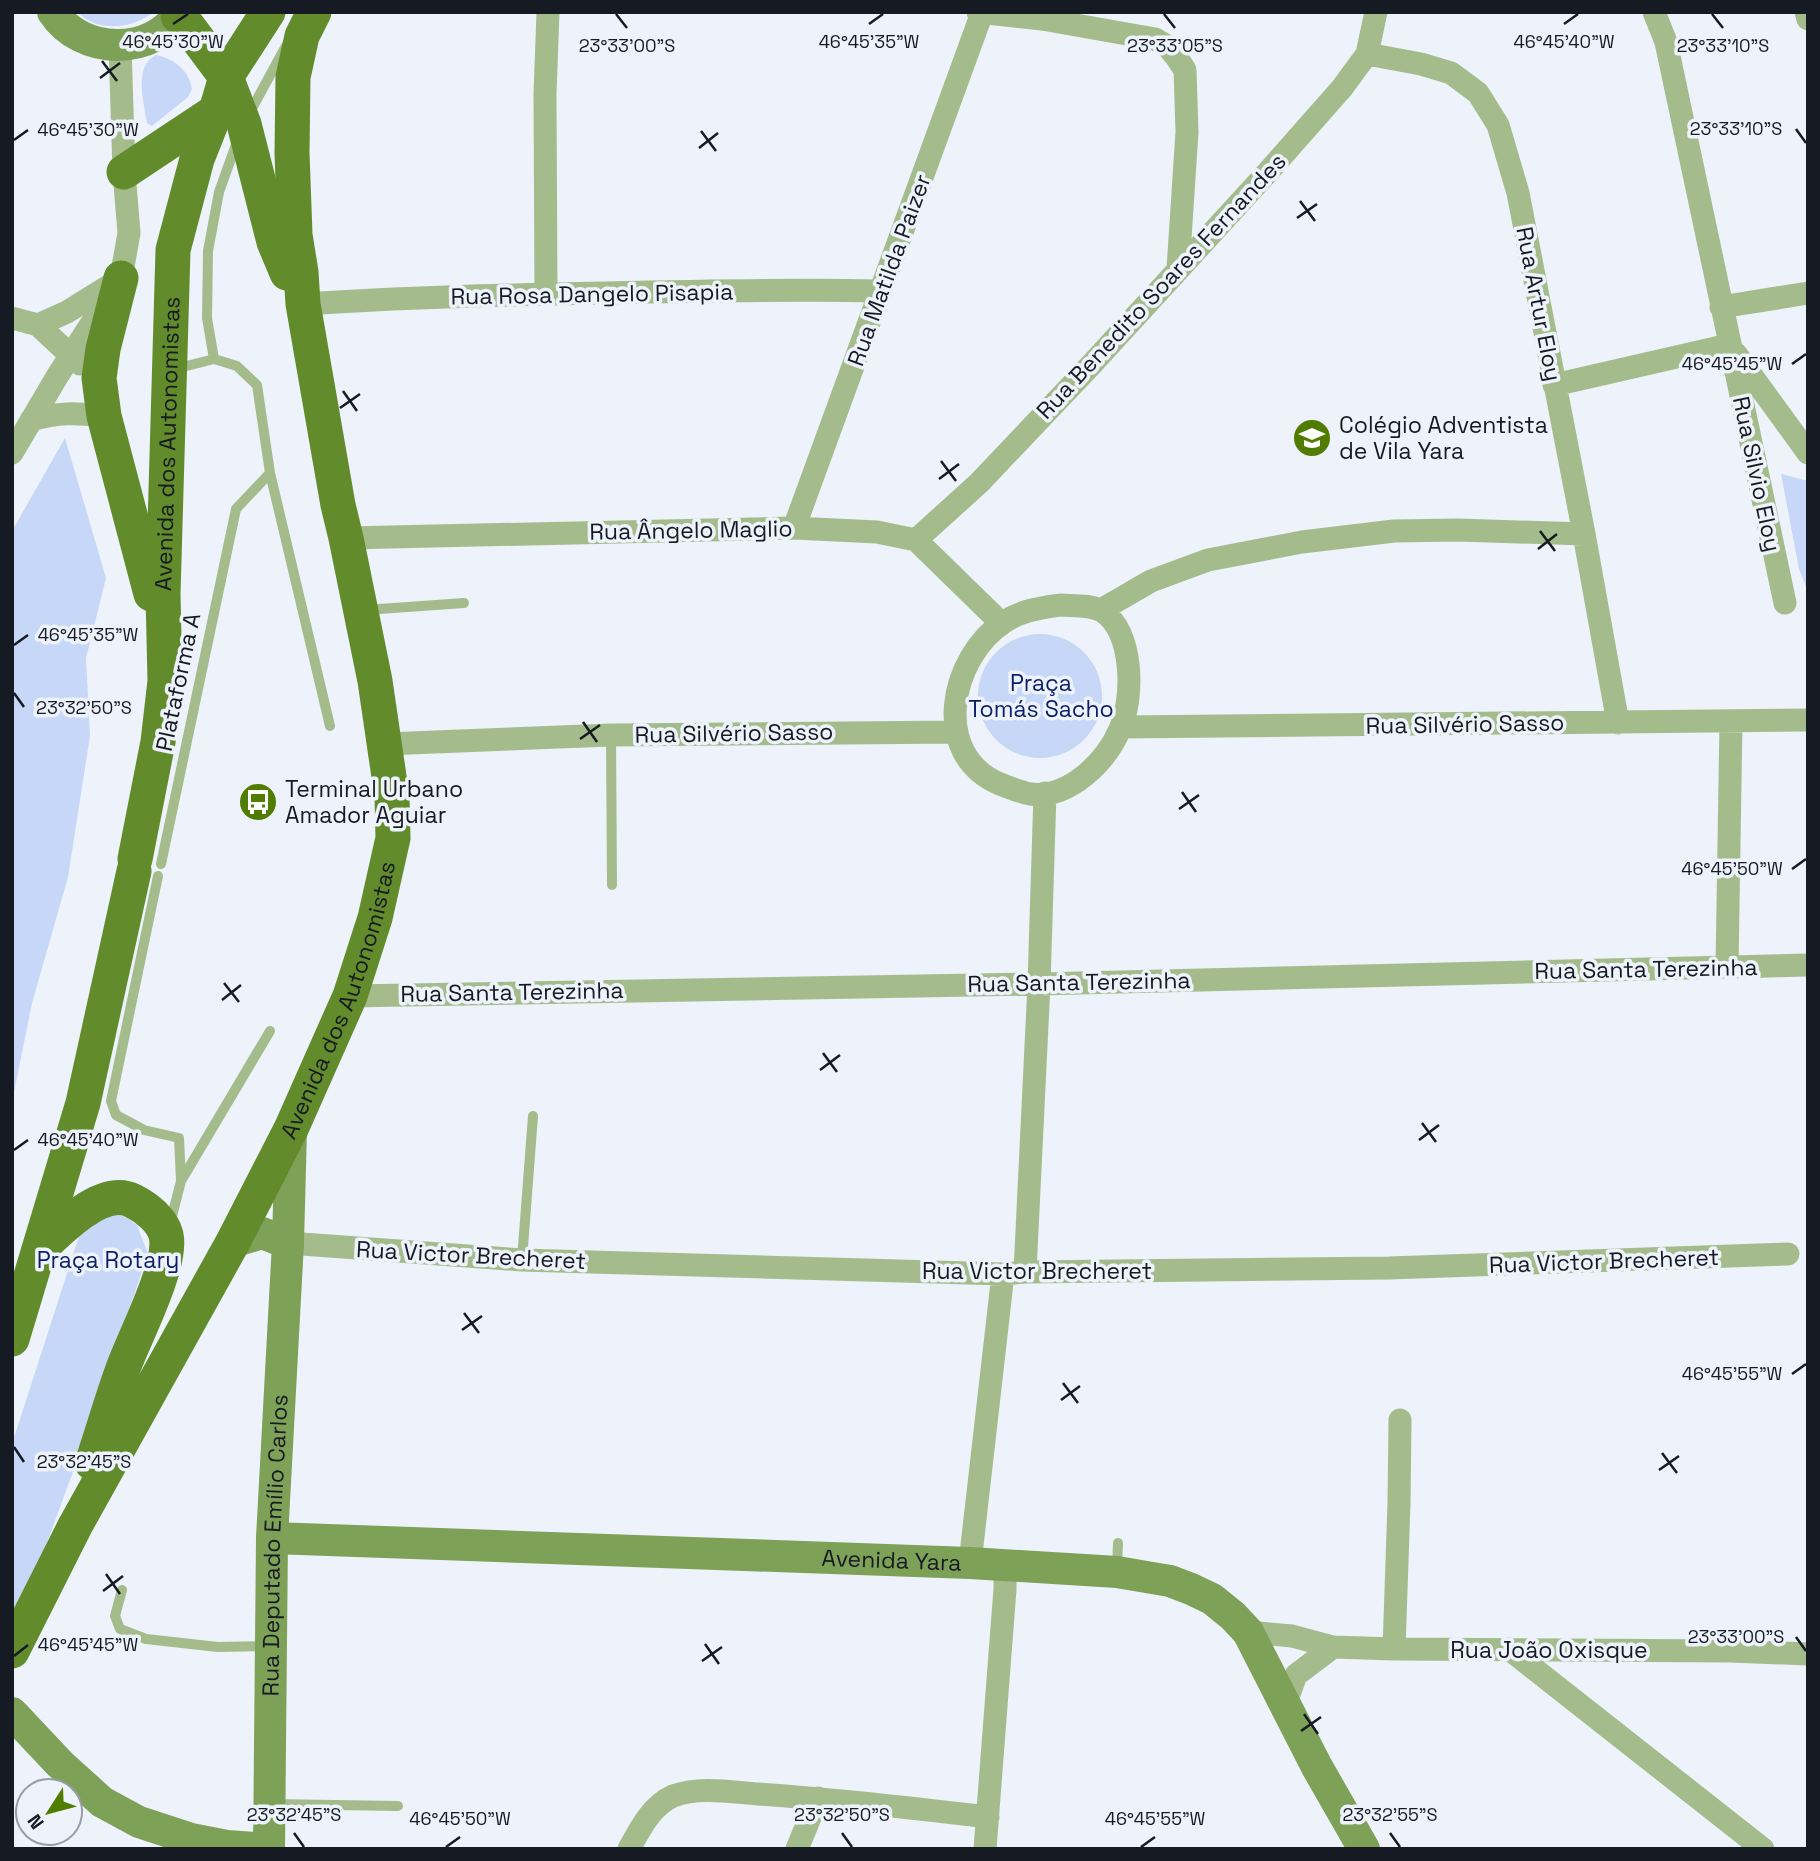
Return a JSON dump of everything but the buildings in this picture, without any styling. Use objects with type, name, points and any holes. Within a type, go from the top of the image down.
[{"type":"main road","points":[[226,76],[268,12]]},
{"type":"main road","name":"Avenida dos Autonomistas","points":[[12,1651],[75,1525],[233,1242],[291,1129],[350,996],[375,918],[390,855],[393,838],[392,797],[386,744],[338,505],[303,304],[295,235],[293,78],[302,36],[314,12]]},
{"type":"main road","points":[[179,14],[226,76],[230,117],[274,242],[303,304]]},
{"type":"main road","points":[[124,172],[230,117]]},
{"type":"main road","name":"Avenida dos Autonomistas","points":[[12,1339],[83,1103],[147,868],[165,681],[163,581],[173,250],[199,154],[230,117]]},
{"type":"main road","points":[[121,278],[103,349],[99,379],[104,416],[163,638]]},
{"type":"main road","points":[[39,1250],[78,1216],[106,1199],[126,1197],[140,1204],[152,1214],[167,1237],[165,1266],[124,1365],[75,1525]]},
{"type":"street","points":[[53,12],[73,33],[96,43],[120,46],[142,42],[162,32],[179,14]]},
{"type":"street","points":[[546,294],[545,94],[548,12]]},
{"type":"street","name":"Rua Benedito Soares Fernandes","points":[[916,540],[979,483],[1091,365],[1334,97],[1367,54],[1376,12]]},
{"type":"street","name":"Rua Silvio Eloy","points":[[1654,12],[1666,42],[1785,603]]},
{"type":"street","points":[[1806,12],[1808,19]]},
{"type":"street","points":[[980,13],[1042,19],[1155,39],[1167,46],[1178,58],[1185,70],[1186,132],[1178,269]]},
{"type":"street","name":"Rua Matilda Paizer","points":[[794,527],[980,13]]},
{"type":"street","points":[[12,453],[121,278],[129,233],[120,46]]},
{"type":"street","name":"Rua Artur Eloy","points":[[1367,54],[1421,64],[1451,73],[1478,93],[1498,125],[1518,193],[1618,723]]},
{"type":"street","points":[[38,325],[91,298],[121,278]]},
{"type":"street","name":"Rua Rosa Dangelo Pisapia","points":[[303,304],[367,299],[546,294],[881,291]]},
{"type":"street","points":[[1721,307],[1808,293]]},
{"type":"street","points":[[12,318],[38,325],[99,379]]},
{"type":"street","points":[[1555,385],[1729,345],[1808,453]]},
{"type":"street","points":[[31,420],[74,412],[104,416]]},
{"type":"street","name":"Rua Ângelo Maglio","points":[[346,538],[794,527],[877,532],[916,540]]},
{"type":"street","points":[[1101,610],[1151,581],[1208,560],[1302,542],[1394,531],[1584,534]]},
{"type":"street","points":[[916,540],[1001,623]]},
{"type":"street","points":[[1083,606],[1101,610],[1123,636],[1128,658],[1128,688],[1121,727],[1105,756],[1083,778],[1045,793],[1021,791],[991,780],[979,772],[965,755],[957,732],[955,712],[963,673],[976,650],[1001,623],[1031,609],[1083,606]]},
{"type":"street","name":"Rua Silvério Sasso","points":[[1121,727],[1808,720]]},
{"type":"street","points":[[1727,967],[1731,721]]},
{"type":"street","name":"Rua Silvério Sasso","points":[[386,744],[611,735],[957,732]]},
{"type":"street","points":[[970,1563],[1014,1273],[1039,984],[1045,793]]},
{"type":"street","name":"Rua Santa Terezinha","points":[[350,996],[1039,984],[1808,965]]},
{"type":"street","name":"Rua Deputado Emílio Carlos","points":[[269,1849],[272,1538],[288,1243],[291,1129]]},
{"type":"street","points":[[233,1242],[262,1233],[288,1243]]},
{"type":"street","name":"Rua Victor Brecheret","points":[[288,1243],[522,1260],[1014,1273],[1389,1268],[1788,1254]]},
{"type":"street","points":[[1394,1649],[1400,1420]]},
{"type":"street","name":"Avenida Yara","points":[[272,1538],[1005,1566],[1118,1558],[1212,1599],[1248,1632],[1317,1767],[1364,1849]]},
{"type":"street","points":[[985,1849],[1005,1566]]},
{"type":"street","name":"Rua João Oxisque","points":[[1248,1632],[1292,1636],[1333,1647],[1808,1654]]},
{"type":"street","points":[[1285,1705],[1296,1675],[1333,1647]]},
{"type":"street","points":[[1509,1649],[1762,1849]]},
{"type":"street","points":[[12,1713],[60,1764],[102,1802],[139,1822],[191,1839],[226,1846],[269,1849]]},
{"type":"street","points":[[629,1849],[645,1820],[660,1804],[691,1792],[818,1798],[988,1817]]},
{"type":"street","points":[[797,1849],[818,1798]]},
{"type":"lane","points":[[214,359],[207,318],[208,251],[230,117],[305,12]]},
{"type":"lane","points":[[169,371],[214,359],[237,366],[257,385],[270,473],[330,726]]},
{"type":"lane","name":"Plataforma A","points":[[181,1181],[179,1138],[144,1130],[116,1115],[111,1101],[147,868],[236,509],[270,473]]},
{"type":"lane","points":[[360,611],[464,603]]},
{"type":"lane","points":[[611,735],[612,886]]},
{"type":"lane","points":[[167,1237],[181,1181],[270,1031]]},
{"type":"lane","points":[[522,1260],[533,1116]]},
{"type":"lane","points":[[122,1590],[115,1615],[120,1629],[146,1639],[218,1647],[271,1646]]},
{"type":"lane","points":[[269,1804],[398,1806]]},
{"type":"green space","points":[[77,12],[154,12],[125,25],[105,26],[86,19]]},
{"type":"green space","points":[[156,55],[180,66],[191,82],[192,89],[188,97],[152,126],[147,123],[142,96],[142,76],[144,67]]},
{"type":"green space","points":[[65,438],[106,578],[86,658],[90,736],[68,877],[32,1003],[12,1102],[12,531]]},
{"type":"green space","points":[[1781,474],[1808,481],[1808,592],[1799,569]]},
{"type":"green space","name":"Praça Tomás Sacho","points":[[1040,634],[1064,639],[1084,652],[1097,672],[1102,696],[1097,720],[1084,740],[1064,753],[1040,758],[1016,753],[996,740],[983,720],[978,696],[983,672],[996,652],[1016,639]]},
{"type":"green space","name":"Praça Rotary","points":[[118,1212],[137,1225],[148,1254],[85,1439],[12,1638],[12,1444],[82,1227]]},
{"type":"place","name":"Colégio Adventista de Vila Yara","points":[[1312,438]]},
{"type":"place","name":"Terminal Urbano Amador Aguiar","points":[[258,802]]}]
